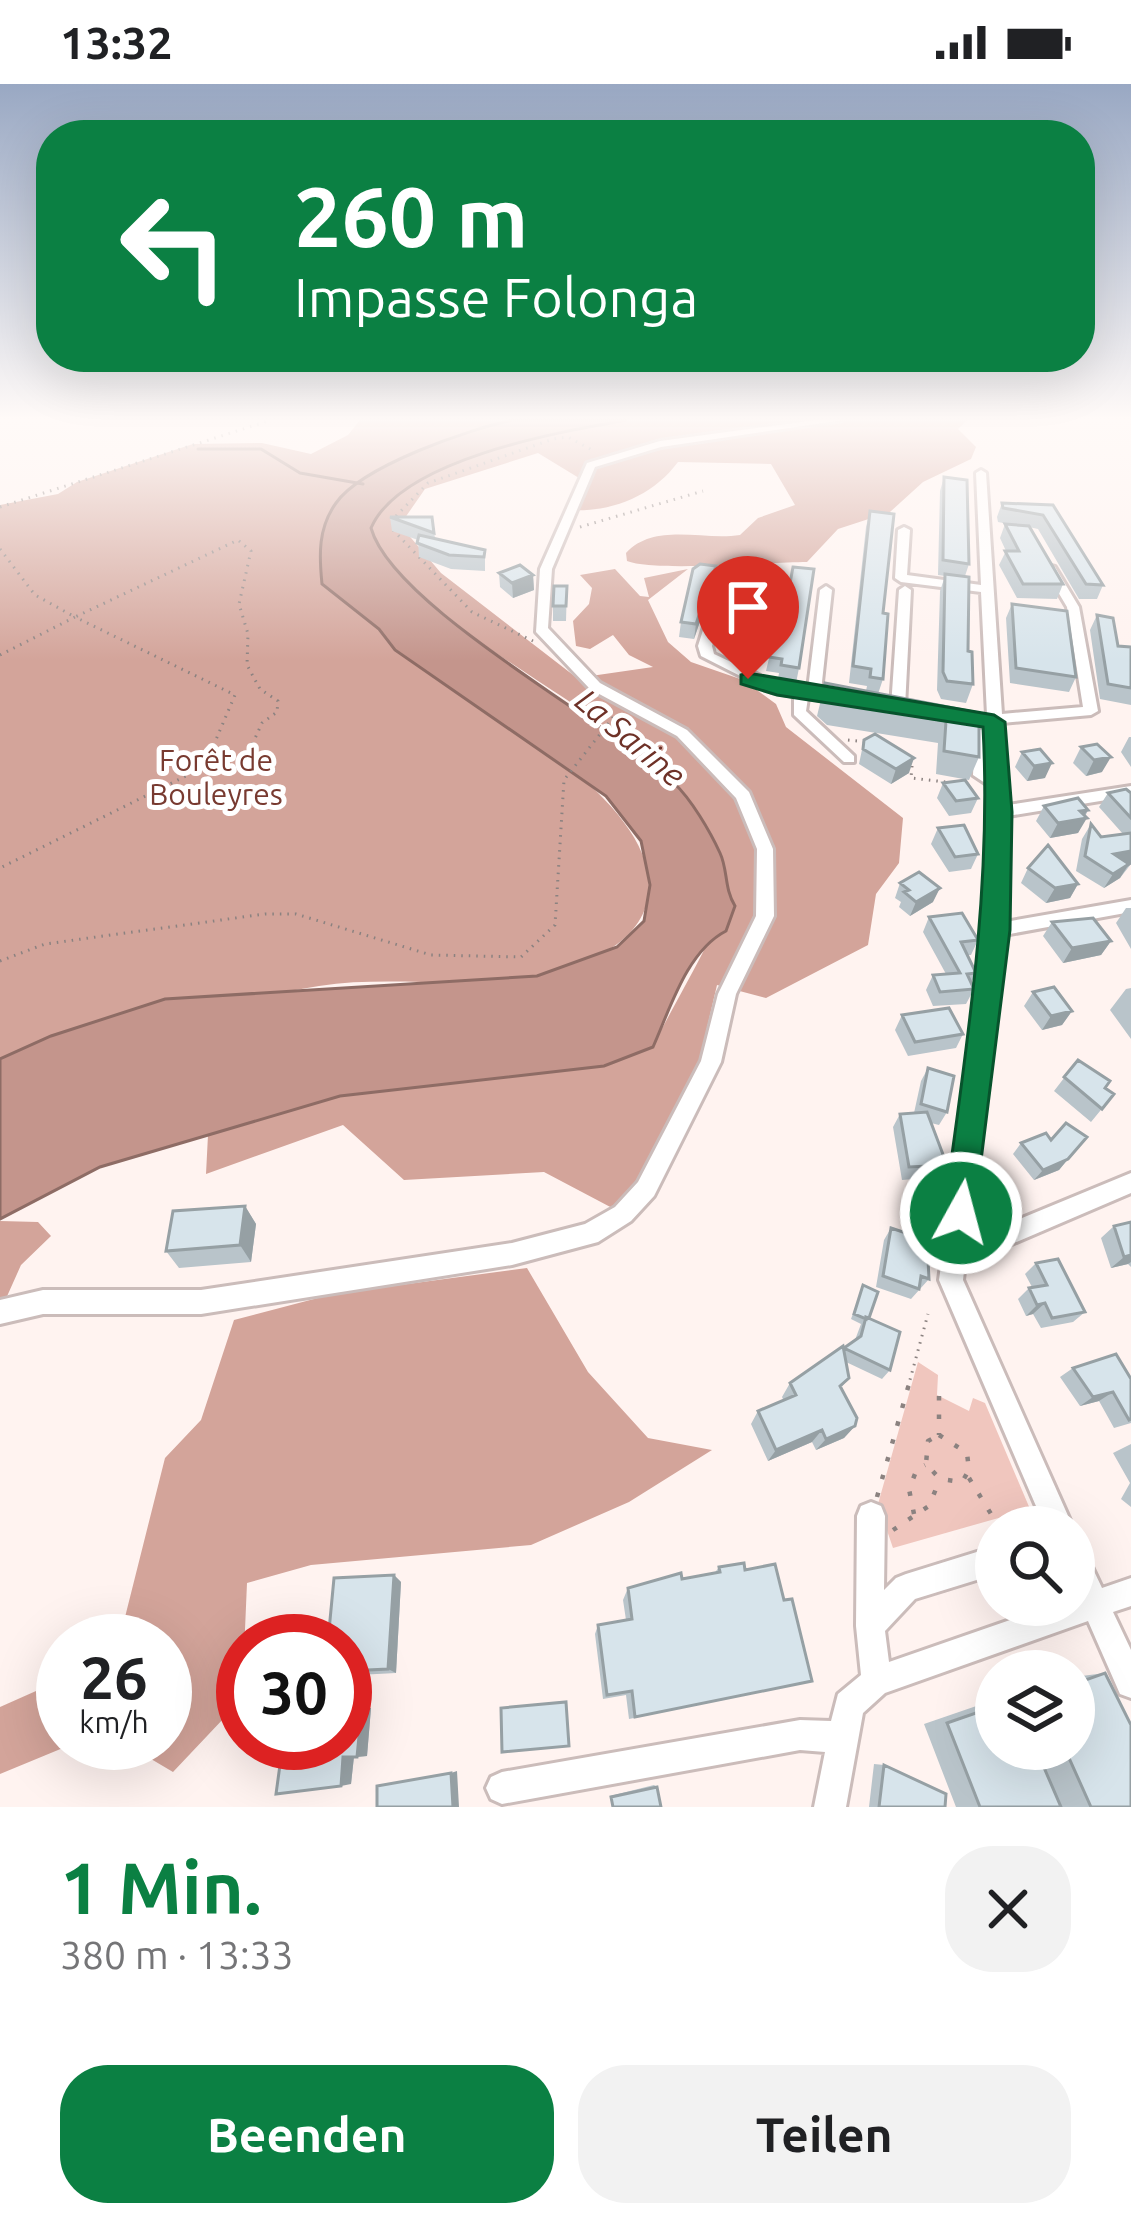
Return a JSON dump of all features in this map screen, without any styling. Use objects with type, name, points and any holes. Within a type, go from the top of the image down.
[{"type":"street","points":[[0,1312],[59,1301],[201,1302],[512,1255],[590,1234],[635,1202],[711,1063],[727,994],[765,916],[765,849],[743,796],[682,734],[595,686],[548,640],[540,619],[546,569],[573,500]]},
{"type":"street","points":[[981,500],[988,723],[1000,812],[997,930],[951,1280],[1050,1506]]},
{"type":"street","points":[[904,530],[902,578],[986,589]]},
{"type":"street","points":[[982,530],[1006,531]]},
{"type":"street","points":[[988,723],[1090,711],[1073,607],[1040,552]]},
{"type":"street","points":[[726,576],[705,646],[708,656],[748,679],[856,700]]},
{"type":"street","points":[[826,590],[808,693],[797,709],[849,759]]},
{"type":"street","points":[[898,706],[905,590]]},
{"type":"street","points":[[877,704],[917,710]]},
{"type":"street","points":[[1000,812],[1131,791]]},
{"type":"street","points":[[997,930],[1131,906]]},
{"type":"street","points":[[957,1242],[986,1244],[1131,1183]]},
{"type":"street","points":[[871,1530],[870,1625],[876,1681]]},
{"type":"street","points":[[870,1625],[906,1588],[975,1567]]},
{"type":"street","points":[[1131,1592],[1095,1605],[1131,1683]]},
{"type":"street","points":[[830,1807],[839,1737],[849,1705],[876,1681],[1034,1626]]},
{"type":"street","points":[[502,1788],[800,1735],[839,1737]]},
{"type":"path","points":[[409,500],[397,512],[392,529],[471,611],[519,639],[548,640]]},
{"type":"path","points":[[559,532],[670,500]]},
{"type":"path","points":[[0,655],[238,540],[251,550],[241,578],[239,622],[248,634],[246,668],[259,692],[278,706],[262,723],[242,767]]},
{"type":"path","points":[[0,549],[35,595],[235,694],[209,757],[196,771],[0,868]]},
{"type":"path","points":[[0,961],[45,944],[265,914],[296,914],[403,949],[453,958],[521,957],[555,926],[564,780],[610,722]]},
{"type":"path","points":[[834,749],[850,738],[876,744]]},
{"type":"path","points":[[895,755],[914,767],[911,778],[971,784]]},
{"type":"path","points":[[196,771],[242,767],[279,771]]},
{"type":"path","points":[[871,1530],[928,1314]]},
{"type":"path","points":[[939,1396],[939,1435]]},
{"type":"path","points":[[939,1435],[928,1441],[926,1464],[940,1479],[956,1483],[967,1476]]},
{"type":"path","points":[[939,1435],[967,1453],[967,1476],[986,1506]]},
{"type":"path","points":[[915,1516],[909,1489],[916,1469],[926,1464]]},
{"type":"path","points":[[871,1530],[915,1516],[933,1500],[940,1479]]},
{"type":"shaded area","points":[[393,500],[371,528],[388,559],[418,592],[674,783],[693,806],[722,859],[735,906],[726,931],[690,966],[653,1047],[604,1066],[340,1096],[100,1167],[0,1219],[0,1059],[51,1036],[165,999],[537,976],[617,947],[644,921],[650,885],[641,841],[606,796],[395,650],[379,629],[322,584],[323,532],[336,503]]},
{"type":"shaded area","points":[[918,1362],[938,1375],[937,1395],[969,1411],[973,1398],[985,1403],[1029,1506],[975,1506],[975,1525],[893,1548],[878,1504]]},
{"type":"green space","name":"Forêt de Bouleyres","points":[[24,500],[339,500],[323,532],[322,584],[379,629],[395,650],[511,724],[594,789],[626,825],[645,861],[648,898],[633,929],[606,952],[537,976],[319,986],[0,1059],[0,505]]},
{"type":"green space","points":[[417,500],[400,525],[441,573],[577,678],[653,667],[629,655],[613,635],[590,649],[576,646],[573,621],[589,604],[592,588],[580,575],[615,569],[640,596],[649,597],[644,578],[688,569],[648,600],[668,642],[691,662],[743,680],[776,704],[786,727],[903,818],[899,863],[876,894],[868,945],[766,998],[717,985],[690,1101],[616,1210],[544,1172],[404,1180],[343,1125],[206,1174],[208,1135],[340,1096],[604,1066],[653,1047],[724,905],[726,879],[720,858],[641,760],[586,712],[477,640],[409,584],[385,555],[371,527],[388,503]]},
{"type":"green space","points":[[571,500],[628,500],[599,509],[567,510]]},
{"type":"green space","points":[[792,500],[903,500],[890,512],[838,529],[807,562],[685,566],[627,561],[626,553],[651,538],[740,535],[758,518],[795,505]]},
{"type":"green space","points":[[0,1221],[38,1222],[51,1236],[21,1265],[0,1312]]},
{"type":"green space","points":[[527,1268],[588,1372],[648,1438],[712,1450],[629,1502],[531,1545],[311,1565],[247,1583],[246,1614],[216,1614],[216,1727],[192,1752],[192,1614],[126,1614],[165,1458],[201,1420],[234,1320],[333,1294]]},
{"type":"green space","points":[[36,1691],[36,1759],[0,1774],[0,1707]]},
{"type":"building","points":[[944,500],[967,500],[969,564],[943,560]]},
{"type":"building","points":[[1002,503],[1053,505],[1103,585],[1086,584],[1043,515],[1003,508]]},
{"type":"building","points":[[870,511],[894,514],[883,613],[888,614],[883,679],[870,677],[871,669],[853,666]]},
{"type":"building","points":[[390,517],[432,517],[434,533]]},
{"type":"building","points":[[1005,524],[1029,526],[1063,584],[1023,584],[1005,551],[1019,551]]},
{"type":"building","points":[[419,535],[485,550],[484,557],[449,555],[417,543]]},
{"type":"building","points":[[700,564],[716,566],[696,624],[681,622],[693,569]]},
{"type":"building","points":[[761,564],[748,622],[732,619],[746,566]]},
{"type":"building","points":[[520,565],[533,575],[512,583],[499,573]]},
{"type":"building","points":[[793,567],[814,569],[799,668],[769,657],[774,637],[780,638]]},
{"type":"building","points":[[945,574],[969,577],[968,651],[972,652],[973,684],[947,681],[943,672]]},
{"type":"building","points":[[554,586],[567,586],[566,606],[553,606]]},
{"type":"building","points":[[1012,604],[1067,611],[1076,677],[1016,668]]},
{"type":"building","points":[[1097,615],[1113,618],[1118,646],[1131,647],[1131,688],[1108,684]]},
{"type":"building","points":[[825,683],[979,713],[979,757],[944,751],[946,721],[833,702],[823,693]]},
{"type":"building","points":[[875,734],[914,758],[896,769],[863,749],[864,740]]},
{"type":"building","points":[[1097,744],[1111,757],[1094,760],[1081,747]]},
{"type":"building","points":[[1040,749],[1052,763],[1034,766],[1022,752]]},
{"type":"building","points":[[965,780],[978,798],[956,801],[943,783]]},
{"type":"building","points":[[1126,789],[1131,793],[1131,818],[1108,793]]},
{"type":"building","points":[[1078,798],[1088,810],[1080,811],[1087,818],[1058,823],[1044,806]]},
{"type":"building","points":[[1091,824],[1101,837],[1131,833],[1131,851],[1114,854],[1129,864],[1113,874],[1085,856]]},
{"type":"building","points":[[964,825],[978,854],[955,857],[938,828]]},
{"type":"building","points":[[1048,845],[1078,884],[1055,888],[1028,868]]},
{"type":"building","points":[[919,872],[940,888],[916,902],[900,883]]},
{"type":"building","points":[[962,913],[978,940],[961,942],[976,973],[967,974],[974,989],[940,992],[933,975],[960,973],[929,917]]},
{"type":"building","points":[[1093,918],[1111,941],[1072,948],[1052,922]]},
{"type":"building","points":[[1054,987],[1072,1011],[1051,1016],[1033,992]]},
{"type":"building","points":[[949,1008],[963,1034],[915,1042],[902,1015]]},
{"type":"building","points":[[1078,1060],[1110,1081],[1105,1088],[1114,1094],[1102,1109],[1064,1077]]},
{"type":"building","points":[[928,1068],[954,1076],[947,1112],[921,1104]]},
{"type":"building","points":[[927,1112],[947,1165],[909,1167],[900,1114]]},
{"type":"building","points":[[1066,1123],[1087,1137],[1068,1159],[1043,1170],[1021,1143],[1046,1133],[1051,1140]]},
{"type":"building","points":[[245,1206],[240,1245],[166,1251],[173,1211]]},
{"type":"building","points":[[1131,1222],[1131,1255],[1124,1257],[1114,1226]]},
{"type":"building","points":[[891,1228],[927,1240],[929,1279],[921,1276],[919,1289],[883,1276]]},
{"type":"building","points":[[1058,1259],[1085,1312],[1052,1318],[1045,1303],[1037,1305],[1029,1288],[1047,1285],[1036,1263]]},
{"type":"building","points":[[863,1285],[878,1292],[866,1319],[854,1314]]},
{"type":"building","points":[[866,1317],[900,1332],[890,1370],[844,1348],[861,1336]]},
{"type":"building","points":[[843,1346],[849,1378],[840,1386],[857,1418],[855,1426],[826,1439],[822,1430],[776,1450],[758,1411],[796,1395],[790,1383]]},
{"type":"building","points":[[1116,1354],[1131,1379],[1129,1420],[1113,1392],[1093,1397],[1073,1368]]},
{"type":"building","points":[[744,1563],[745,1570],[775,1564],[784,1600],[792,1599],[812,1681],[635,1717],[632,1691],[607,1695],[598,1625],[632,1619],[628,1588],[681,1573],[682,1579],[720,1572],[719,1567]]},
{"type":"building","points":[[394,1575],[388,1669],[372,1670],[372,1614],[331,1614],[334,1578]]},
{"type":"building","points":[[1105,1673],[1131,1725],[1131,1807],[1091,1807],[1074,1770],[1095,1770],[1095,1677]]},
{"type":"building","points":[[566,1702],[569,1746],[502,1752],[501,1708]]},
{"type":"building","points":[[975,1713],[975,1770],[1045,1770],[1061,1807],[980,1807],[947,1723]]},
{"type":"building","points":[[884,1765],[946,1794],[945,1807],[879,1807]]},
{"type":"building","points":[[279,1770],[342,1770],[341,1786],[276,1794]]},
{"type":"building","points":[[451,1773],[453,1807],[377,1807],[377,1786]]},
{"type":"building","points":[[657,1787],[661,1807],[613,1807],[611,1797]]},
{"type":"route","points":[[748,679],[777,688],[994,722],[1000,812],[997,930],[961,1213]]},
{"type":"water label","name":"La Sarine","points":[[631,737]]}]
